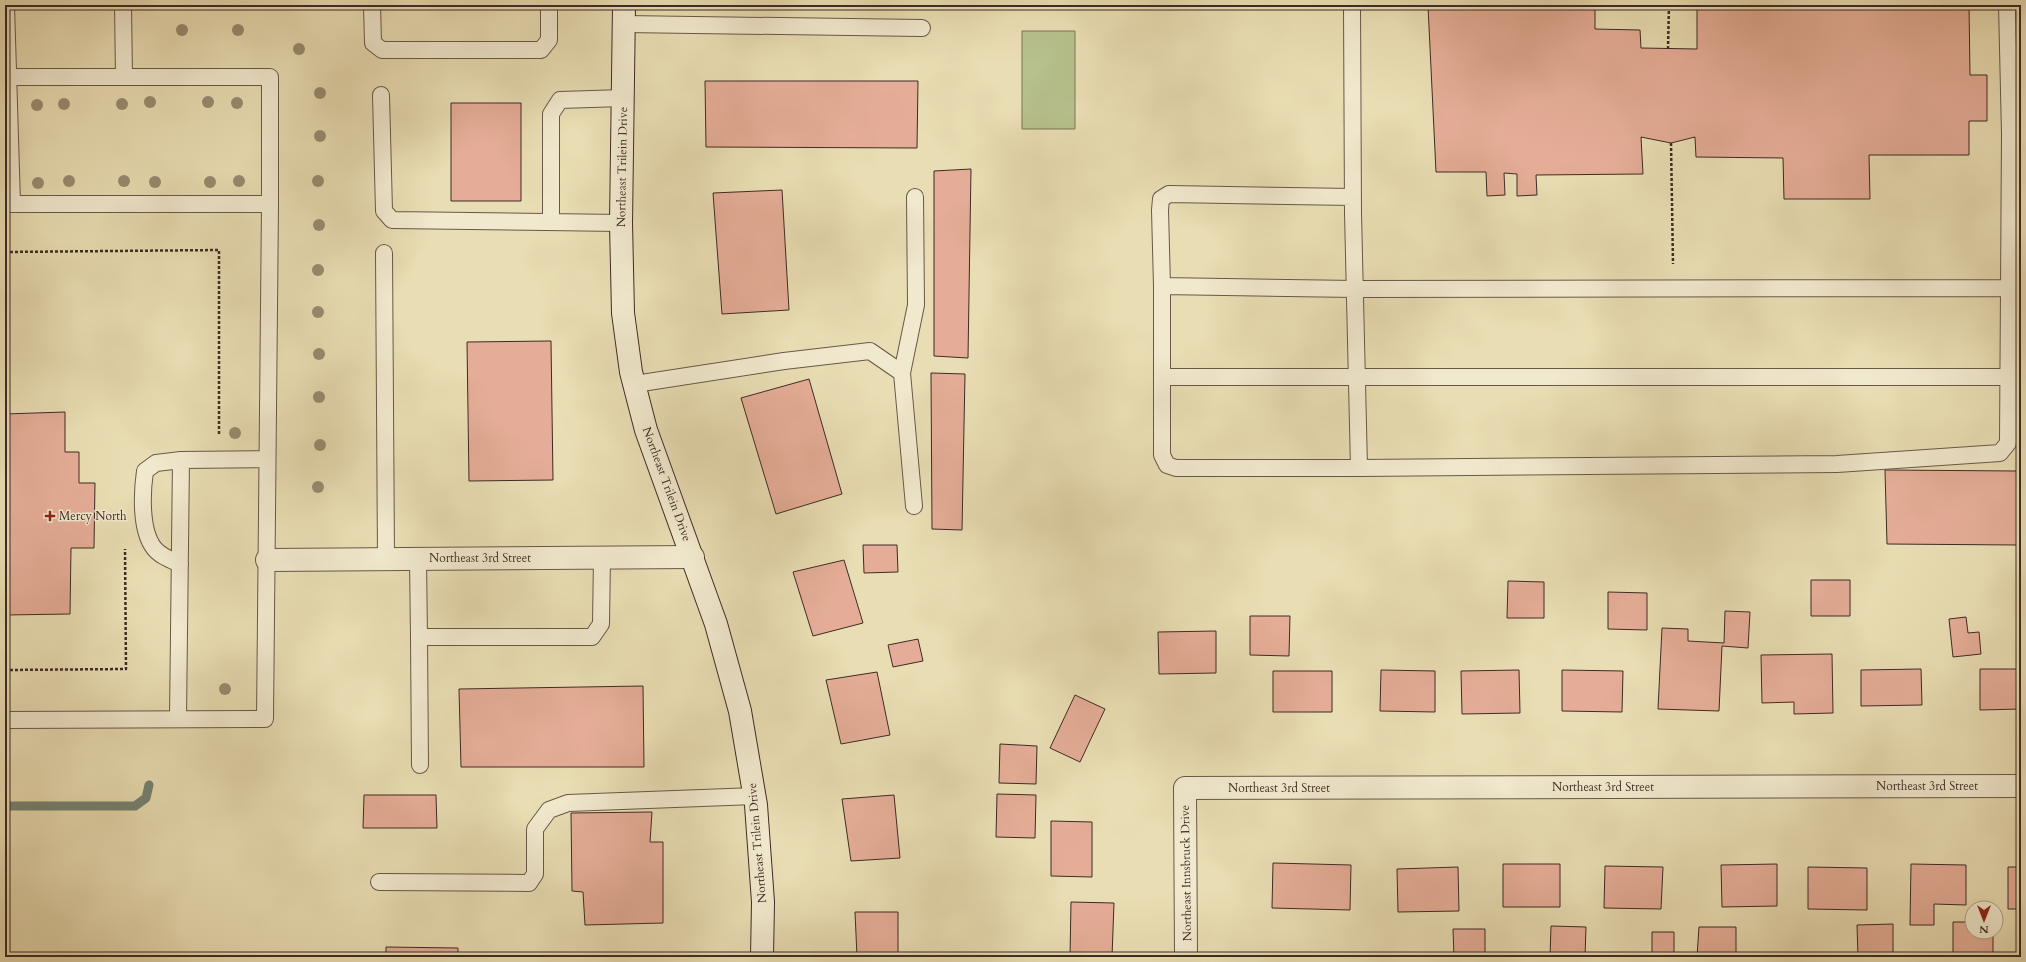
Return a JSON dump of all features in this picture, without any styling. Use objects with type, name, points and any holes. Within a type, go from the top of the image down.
[{"type":"street","name":"Northeast Trilein Drive","points":[[624,14],[621,223],[622,313],[635,384],[646,430],[716,624],[740,711],[755,796],[763,902],[762,957]]},
{"type":"street","name":"Northeast 3rd Street","points":[[267,560],[693,557]]},
{"type":"street","name":"Northeast 3rd Street","points":[[1185,788],[2021,786]]},
{"type":"street","name":"Northeast Innsbruck Drive","points":[[1185,788],[1186,957]]},
{"type":"lane","points":[[6,5],[8,77],[8,204],[270,204]]},
{"type":"lane","points":[[123,5],[124,77]]},
{"type":"lane","points":[[372,5],[373,43],[382,50],[541,50],[549,40],[549,5]]},
{"type":"lane","points":[[1352,5],[1354,289],[1359,468]]},
{"type":"lane","points":[[1353,197],[1169,194],[1161,199],[1163,377],[1162,455],[1167,465],[1176,468],[1359,468],[1838,464],[2000,453],[2008,443],[2010,134],[2007,5]]},
{"type":"lane","points":[[624,14],[922,28]]},
{"type":"lane","points":[[5,720],[264,719],[270,204],[270,77],[8,77]]},
{"type":"lane","points":[[381,95],[384,211],[392,220],[621,223]]},
{"type":"lane","points":[[551,222],[551,114],[560,100],[622,98]]},
{"type":"lane","points":[[914,506],[902,373],[916,305],[915,197]]},
{"type":"lane","points":[[384,254],[386,559]]},
{"type":"lane","points":[[1162,286],[1354,289],[2009,288]]},
{"type":"lane","points":[[635,384],[784,361],[870,352],[902,373]]},
{"type":"lane","points":[[1163,377],[2008,377]]},
{"type":"lane","points":[[180,564],[163,556],[153,547],[143,512],[145,471],[156,463],[181,460],[267,459]]},
{"type":"lane","points":[[178,719],[181,460]]},
{"type":"lane","points":[[419,637],[592,637],[601,624],[602,557]]},
{"type":"lane","points":[[418,559],[420,765]]},
{"type":"lane","points":[[379,882],[529,883],[535,874],[535,829],[549,810],[568,803],[755,796]]},
{"type":"path","points":[[1668,49],[1669,5]]},
{"type":"path","points":[[1671,143],[1674,289]]},
{"type":"path","points":[[5,252],[219,250],[219,438],[211,438]]},
{"type":"path","points":[[5,670],[126,669],[125,546]]},
{"type":"green space","points":[[1022,31],[1075,31],[1075,129],[1022,129]]},
{"type":"building","points":[[1697,5],[1969,5],[1970,75],[1987,75],[1987,121],[1969,121],[1969,155],[1869,155],[1870,199],[1784,199],[1783,158],[1696,157],[1695,137],[1671,143],[1641,137],[1643,174],[1536,175],[1537,195],[1517,196],[1517,174],[1504,173],[1505,195],[1487,196],[1486,172],[1436,172],[1428,6],[1595,7],[1595,29],[1640,30],[1641,48],[1697,49]]},
{"type":"building","points":[[705,81],[918,81],[917,148],[706,147]]},
{"type":"building","points":[[451,103],[521,103],[521,201],[451,201]]},
{"type":"building","points":[[971,169],[968,358],[934,356],[934,171]]},
{"type":"building","points":[[782,190],[789,310],[722,314],[713,193]]},
{"type":"building","points":[[551,341],[553,480],[469,481],[467,342]]},
{"type":"building","points":[[931,373],[965,374],[962,530],[932,529]]},
{"type":"building","points":[[809,379],[842,494],[776,514],[741,398]]},
{"type":"building","name":"Mercy North","points":[[65,412],[65,452],[79,452],[79,483],[95,483],[94,548],[71,548],[70,614],[5,615],[5,414]]},
{"type":"building","points":[[1885,470],[2017,471],[2018,545],[1887,544]]},
{"type":"building","points":[[863,545],[897,545],[898,572],[864,573]]},
{"type":"building","points":[[844,560],[863,623],[813,636],[793,572]]},
{"type":"building","points":[[1811,580],[1850,580],[1850,616],[1811,616]]},
{"type":"building","points":[[1508,581],[1544,582],[1544,618],[1507,618]]},
{"type":"building","points":[[1608,592],[1647,593],[1647,630],[1608,629]]},
{"type":"building","points":[[1725,611],[1750,612],[1748,648],[1722,646],[1719,711],[1658,709],[1662,628],[1688,629],[1688,641],[1724,643]]},
{"type":"building","points":[[1250,616],[1290,616],[1289,656],[1250,655]]},
{"type":"building","points":[[1966,617],[1968,633],[1979,632],[1981,654],[1953,657],[1949,619]]},
{"type":"building","points":[[1216,631],[1216,673],[1159,674],[1158,632]]},
{"type":"building","points":[[918,639],[923,661],[893,667],[888,645]]},
{"type":"building","points":[[1832,654],[1833,713],[1794,714],[1794,702],[1762,703],[1761,655]]},
{"type":"building","points":[[1921,669],[1922,705],[1861,706],[1861,670]]},
{"type":"building","points":[[1980,669],[2021,669],[2021,709],[1980,710]]},
{"type":"building","points":[[1381,670],[1435,671],[1435,712],[1380,711]]},
{"type":"building","points":[[1519,670],[1520,713],[1462,714],[1461,671]]},
{"type":"building","points":[[1562,670],[1623,671],[1622,712],[1562,711]]},
{"type":"building","points":[[1273,671],[1332,671],[1332,712],[1273,712]]},
{"type":"building","points":[[877,672],[890,735],[841,744],[826,680]]},
{"type":"building","points":[[643,686],[644,767],[461,767],[459,689]]},
{"type":"building","points":[[1075,695],[1105,709],[1080,762],[1050,748]]},
{"type":"building","points":[[1000,744],[1037,746],[1036,784],[999,783]]},
{"type":"building","points":[[997,794],[1036,795],[1035,838],[996,837]]},
{"type":"building","points":[[364,795],[436,795],[437,828],[363,828]]},
{"type":"building","points":[[894,795],[900,858],[851,861],[842,799]]},
{"type":"building","points":[[652,812],[650,842],[663,842],[663,923],[585,925],[583,892],[572,891],[571,813]]},
{"type":"building","points":[[1051,821],[1092,822],[1092,877],[1051,876]]},
{"type":"building","points":[[1273,863],[1351,865],[1350,910],[1272,908]]},
{"type":"building","points":[[1503,864],[1560,864],[1560,907],[1503,907]]},
{"type":"building","points":[[1777,864],[1777,906],[1722,907],[1721,865]]},
{"type":"building","points":[[1911,864],[1966,865],[1966,900],[1964,900],[1964,905],[1934,904],[1934,925],[1910,925]]},
{"type":"building","points":[[1605,866],[1663,867],[1661,909],[1604,908]]},
{"type":"building","points":[[1458,867],[1459,911],[1398,912],[1397,869]]},
{"type":"building","points":[[1808,867],[1867,868],[1867,910],[1808,909]]},
{"type":"building","points":[[2008,867],[2021,867],[2021,909],[2008,909]]},
{"type":"building","points":[[1071,902],[1114,903],[1112,957],[1070,957]]},
{"type":"building","points":[[855,912],[898,912],[898,957],[857,957]]},
{"type":"building","points":[[1953,922],[1964,922],[1964,940],[1993,940],[1993,957],[1953,957]]},
{"type":"building","points":[[1893,924],[1893,957],[1858,957],[1857,925]]},
{"type":"building","points":[[1551,926],[1586,927],[1585,957],[1550,957]]},
{"type":"building","points":[[1699,927],[1736,927],[1736,957],[1697,957]]},
{"type":"building","points":[[1453,929],[1485,929],[1485,957],[1454,957]]},
{"type":"building","points":[[1652,932],[1674,932],[1674,957],[1652,957]]},
{"type":"building","points":[[386,947],[458,948],[458,957],[386,957]]},
{"type":"waterway","points":[[5,806],[135,806],[146,798],[149,785]]},
{"type":"place","name":"Mercy North","points":[[50,516]]}]
